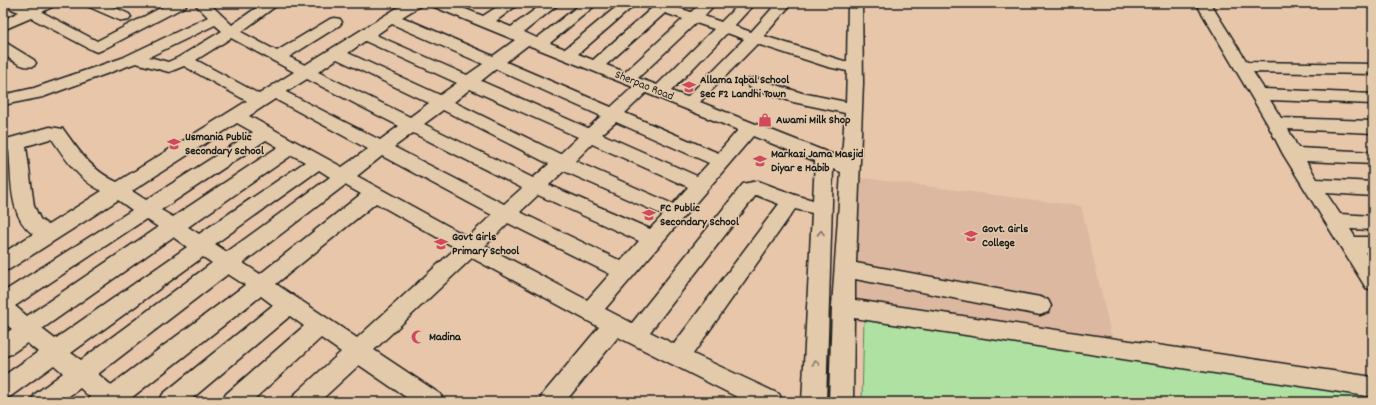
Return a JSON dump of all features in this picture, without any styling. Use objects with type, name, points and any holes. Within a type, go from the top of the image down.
[{"type":"street","points":[[9,3],[31,12],[97,47],[181,3]]},
{"type":"street","points":[[3,26],[49,3]]},
{"type":"street","points":[[92,3],[124,17]]},
{"type":"street","points":[[201,3],[231,32],[306,72],[534,186],[653,239]]},
{"type":"street","points":[[134,58],[168,67],[185,60],[231,32],[273,3]]},
{"type":"street","points":[[3,264],[414,3]]},
{"type":"street","name":"Sherpao Road","points":[[437,3],[851,168]]},
{"type":"street","points":[[460,12],[474,3]]},
{"type":"street","points":[[485,22],[513,3]]},
{"type":"street","points":[[526,39],[553,3]]},
{"type":"street","points":[[43,402],[493,63],[526,39],[591,3]]},
{"type":"street","points":[[567,55],[630,3]]},
{"type":"street","points":[[644,86],[694,18],[709,3]]},
{"type":"street","points":[[309,400],[357,352],[505,213],[644,86],[724,28],[748,3]]},
{"type":"street","points":[[689,104],[754,38],[785,3]]},
{"type":"street","points":[[841,402],[843,307],[854,109],[855,3]]},
{"type":"street","points":[[1203,3],[1276,123],[1292,154],[1372,281]]},
{"type":"street","points":[[595,66],[659,4],[694,18],[754,38],[834,64],[855,68]]},
{"type":"street","points":[[3,100],[37,93],[134,58],[218,18]]},
{"type":"street","points":[[391,18],[721,161]]},
{"type":"street","points":[[278,57],[335,22]]},
{"type":"street","points":[[364,35],[700,185]]},
{"type":"street","points":[[3,47],[28,63]]},
{"type":"street","points":[[336,53],[441,102],[561,162],[676,213]]},
{"type":"street","points":[[185,60],[381,147],[505,213],[624,272]]},
{"type":"street","points":[[1242,67],[1373,69]]},
{"type":"street","points":[[1336,68],[1366,99],[1373,117]]},
{"type":"street","points":[[755,83],[799,98],[854,109]]},
{"type":"street","points":[[1258,94],[1366,99]]},
{"type":"street","points":[[237,116],[590,311],[678,357],[771,402]]},
{"type":"street","points":[[1276,123],[1373,127]]},
{"type":"street","points":[[590,311],[750,128]]},
{"type":"street","points":[[3,303],[266,132]]},
{"type":"street","points":[[48,235],[32,224],[24,206],[10,144],[50,133],[56,133],[75,159],[96,180],[118,191],[261,285],[432,402]]},
{"type":"street","points":[[3,347],[172,227],[292,146]]},
{"type":"street","points":[[1292,154],[1373,158]]},
{"type":"street","points":[[814,402],[824,158]]},
{"type":"street","points":[[3,389],[319,162]]},
{"type":"street","points":[[1313,186],[1373,189]]},
{"type":"street","points":[[635,335],[750,190],[758,188],[791,201],[822,209]]},
{"type":"street","points":[[3,309],[81,373],[111,401],[261,285],[375,193]]},
{"type":"street","points":[[678,357],[791,201]]},
{"type":"street","points":[[1335,221],[1373,223]]},
{"type":"street","points":[[1350,244],[1373,245]]},
{"type":"street","points":[[845,269],[1040,306]]},
{"type":"street","points":[[171,402],[289,304]]},
{"type":"street","points":[[843,307],[1373,388]]},
{"type":"street","points":[[551,402],[615,324]]},
{"type":"street","points":[[234,402],[320,326]]},
{"type":"shaded area","name":"Govt. Girls College","points":[[855,177],[1081,206],[1113,343],[852,304]]},
{"type":"green space","points":[[864,317],[1373,396],[1373,402],[862,402]]},
{"type":"place","name":"Allama Iqbal School Sec F2 Landhi Town","points":[[689,87]]},
{"type":"place","name":"Awami Milk Shop","points":[[765,120]]},
{"type":"place","name":"Usmania Public Secondary School","points":[[174,144]]},
{"type":"place","name":"Markazi Jama Masjid Diyar e Habib","points":[[760,161]]},
{"type":"place","name":"FC Public Secondary School","points":[[649,215]]},
{"type":"place","name":"Govt. Girls College","points":[[971,236]]},
{"type":"place","name":"Govt Girls Primary School","points":[[441,244]]},
{"type":"place","name":"Madina","points":[[418,337]]}]
